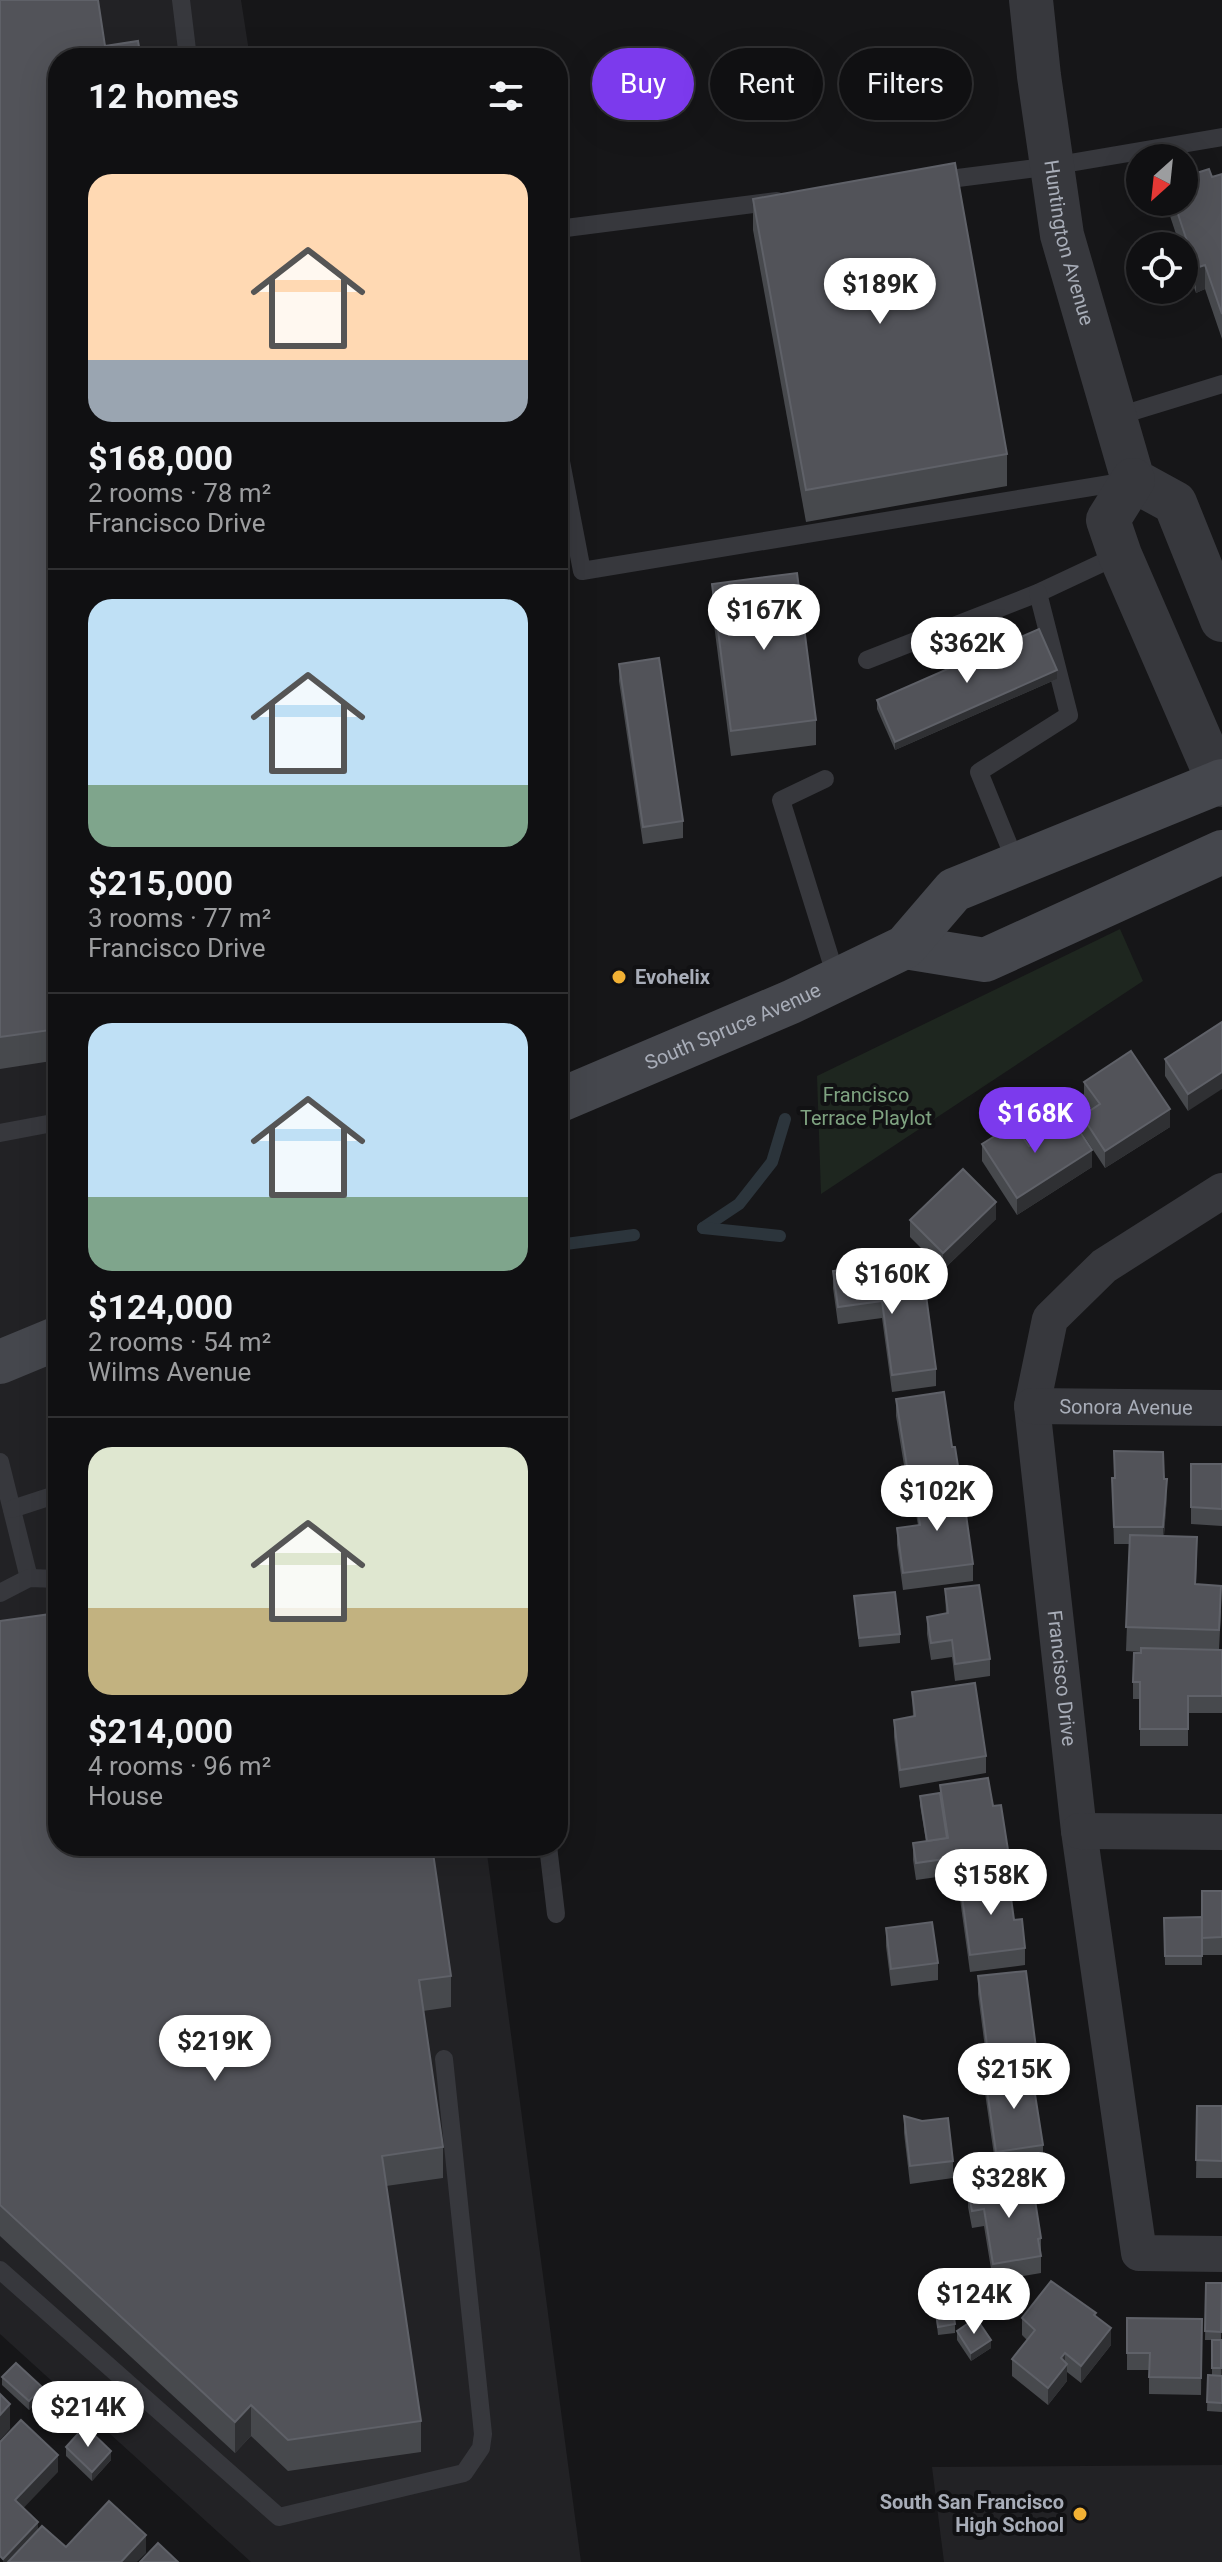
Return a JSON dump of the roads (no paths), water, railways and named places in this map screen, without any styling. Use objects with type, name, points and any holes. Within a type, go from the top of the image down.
[{"type":"main road","name":"South Spruce Avenue","points":[[568,1097],[791,1002],[905,947],[954,890],[1221,783]]},
{"type":"main road","points":[[905,947],[985,960],[1222,852]]},
{"type":"main road","points":[[0,1362],[48,1342]]},
{"type":"street","name":"Huntington Avenue","points":[[1031,0],[1062,235],[1133,480]]},
{"type":"street","points":[[1221,783],[1120,555],[1108,520],[1133,480],[1175,503],[1222,620]]},
{"type":"street","name":"Francisco Drive","points":[[1222,1191],[1104,1266],[1050,1319],[1032,1406],[1079,1831],[1139,2253],[1222,2254]]},
{"type":"street","name":"Sonora Avenue","points":[[1032,1406],[1222,1408]]},
{"type":"street","points":[[1079,1831],[1222,1832]]},
{"type":"lane","points":[[181,0],[187,48]]},
{"type":"lane","points":[[915,184],[1052,166],[1222,137]]},
{"type":"lane","points":[[568,228],[793,199]]},
{"type":"lane","points":[[1115,417],[1222,384]]},
{"type":"lane","points":[[568,498],[582,571],[1133,480]]},
{"type":"lane","points":[[867,660],[1038,593],[1120,555]]},
{"type":"lane","points":[[1017,865],[979,772],[1069,715],[1038,593]]},
{"type":"lane","points":[[825,779],[781,800],[837,980]]},
{"type":"lane","points":[[0,1133],[48,1124]]},
{"type":"lane","points":[[0,1462],[29,1578]]},
{"type":"lane","points":[[12,1509],[48,1497]]},
{"type":"lane","points":[[0,1593],[29,1578],[48,1579]]},
{"type":"lane","points":[[549,1856],[556,1914]]},
{"type":"lane","points":[[0,2270],[279,2517],[464,2473],[481,2448],[483,2434],[444,2059]]},
{"type":"waterway","points":[[703,1228],[739,1204],[772,1162],[785,1119]]},
{"type":"waterway","points":[[703,1228],[780,1236]]},
{"type":"waterway","points":[[568,1244],[634,1235]]},
{"type":"place","name":"Evohelix","points":[[619,977]]},
{"type":"place","name":"South San Francisco High School","points":[[1080,2514]]},
{"type":"park label","name":"Francisco Terrace Playlot","points":[[866,1106]]}]
